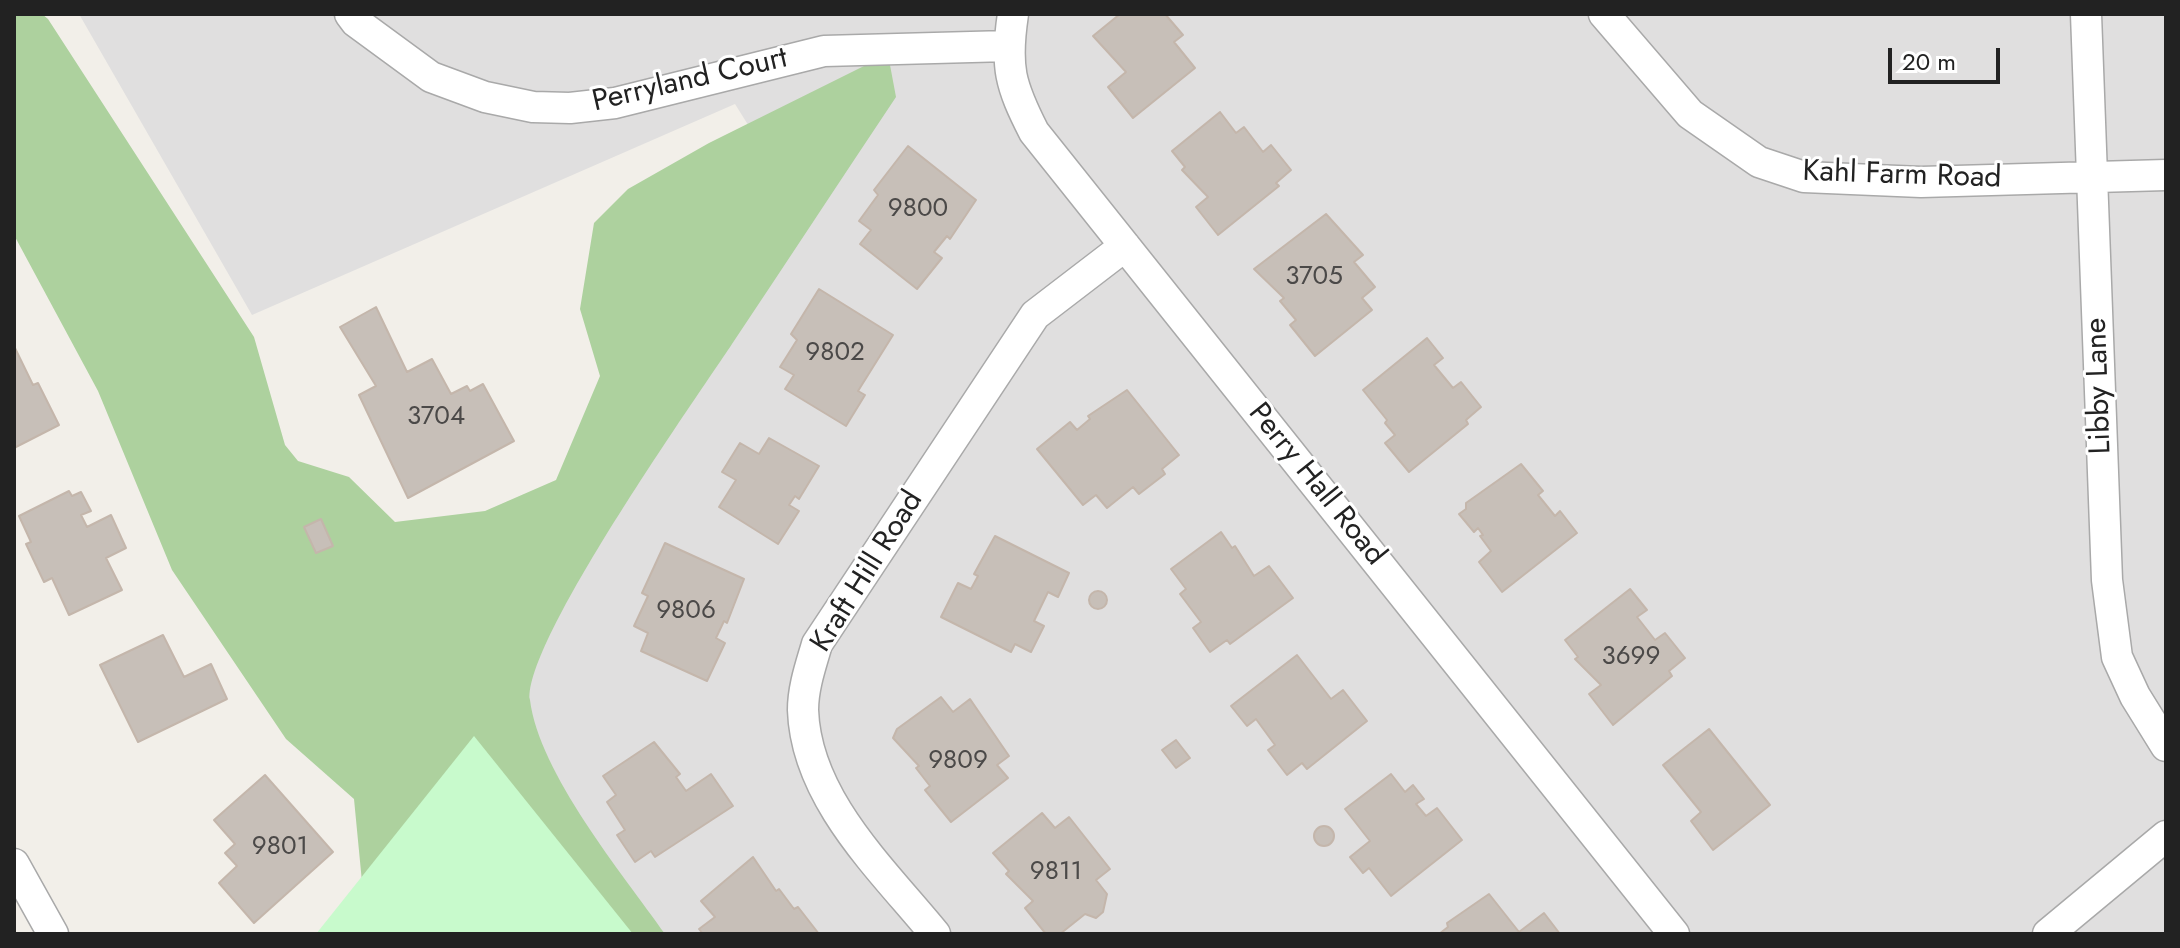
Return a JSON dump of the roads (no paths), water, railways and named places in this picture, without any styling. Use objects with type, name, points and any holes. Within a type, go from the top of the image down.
[{"type":"street","name":"Perryland Court","points":[[350,14],[356,22],[431,77],[485,97],[533,107],[570,108],[615,103],[824,51],[1008,46]]},
{"type":"street","name":"Perry Hall Road","points":[[1013,14],[1008,46],[1012,88],[1034,132],[1674,934]]},
{"type":"street","name":"Kahl Farm Road","points":[[1604,14],[1690,114],[1759,162],[1804,177],[1921,182],[2166,175]]},
{"type":"street","name":"Libby Lane","points":[[2086,14],[2107,580],[2117,657],[2135,696],[2166,746]]},
{"type":"street","name":"Kraft Hill Road","points":[[935,934],[844,822],[824,788],[806,733],[803,708],[807,677],[817,644],[1035,315],[1125,246]]},
{"type":"street","points":[[2048,934],[2166,836]]},
{"type":"street","points":[[14,864],[53,934]]}]
